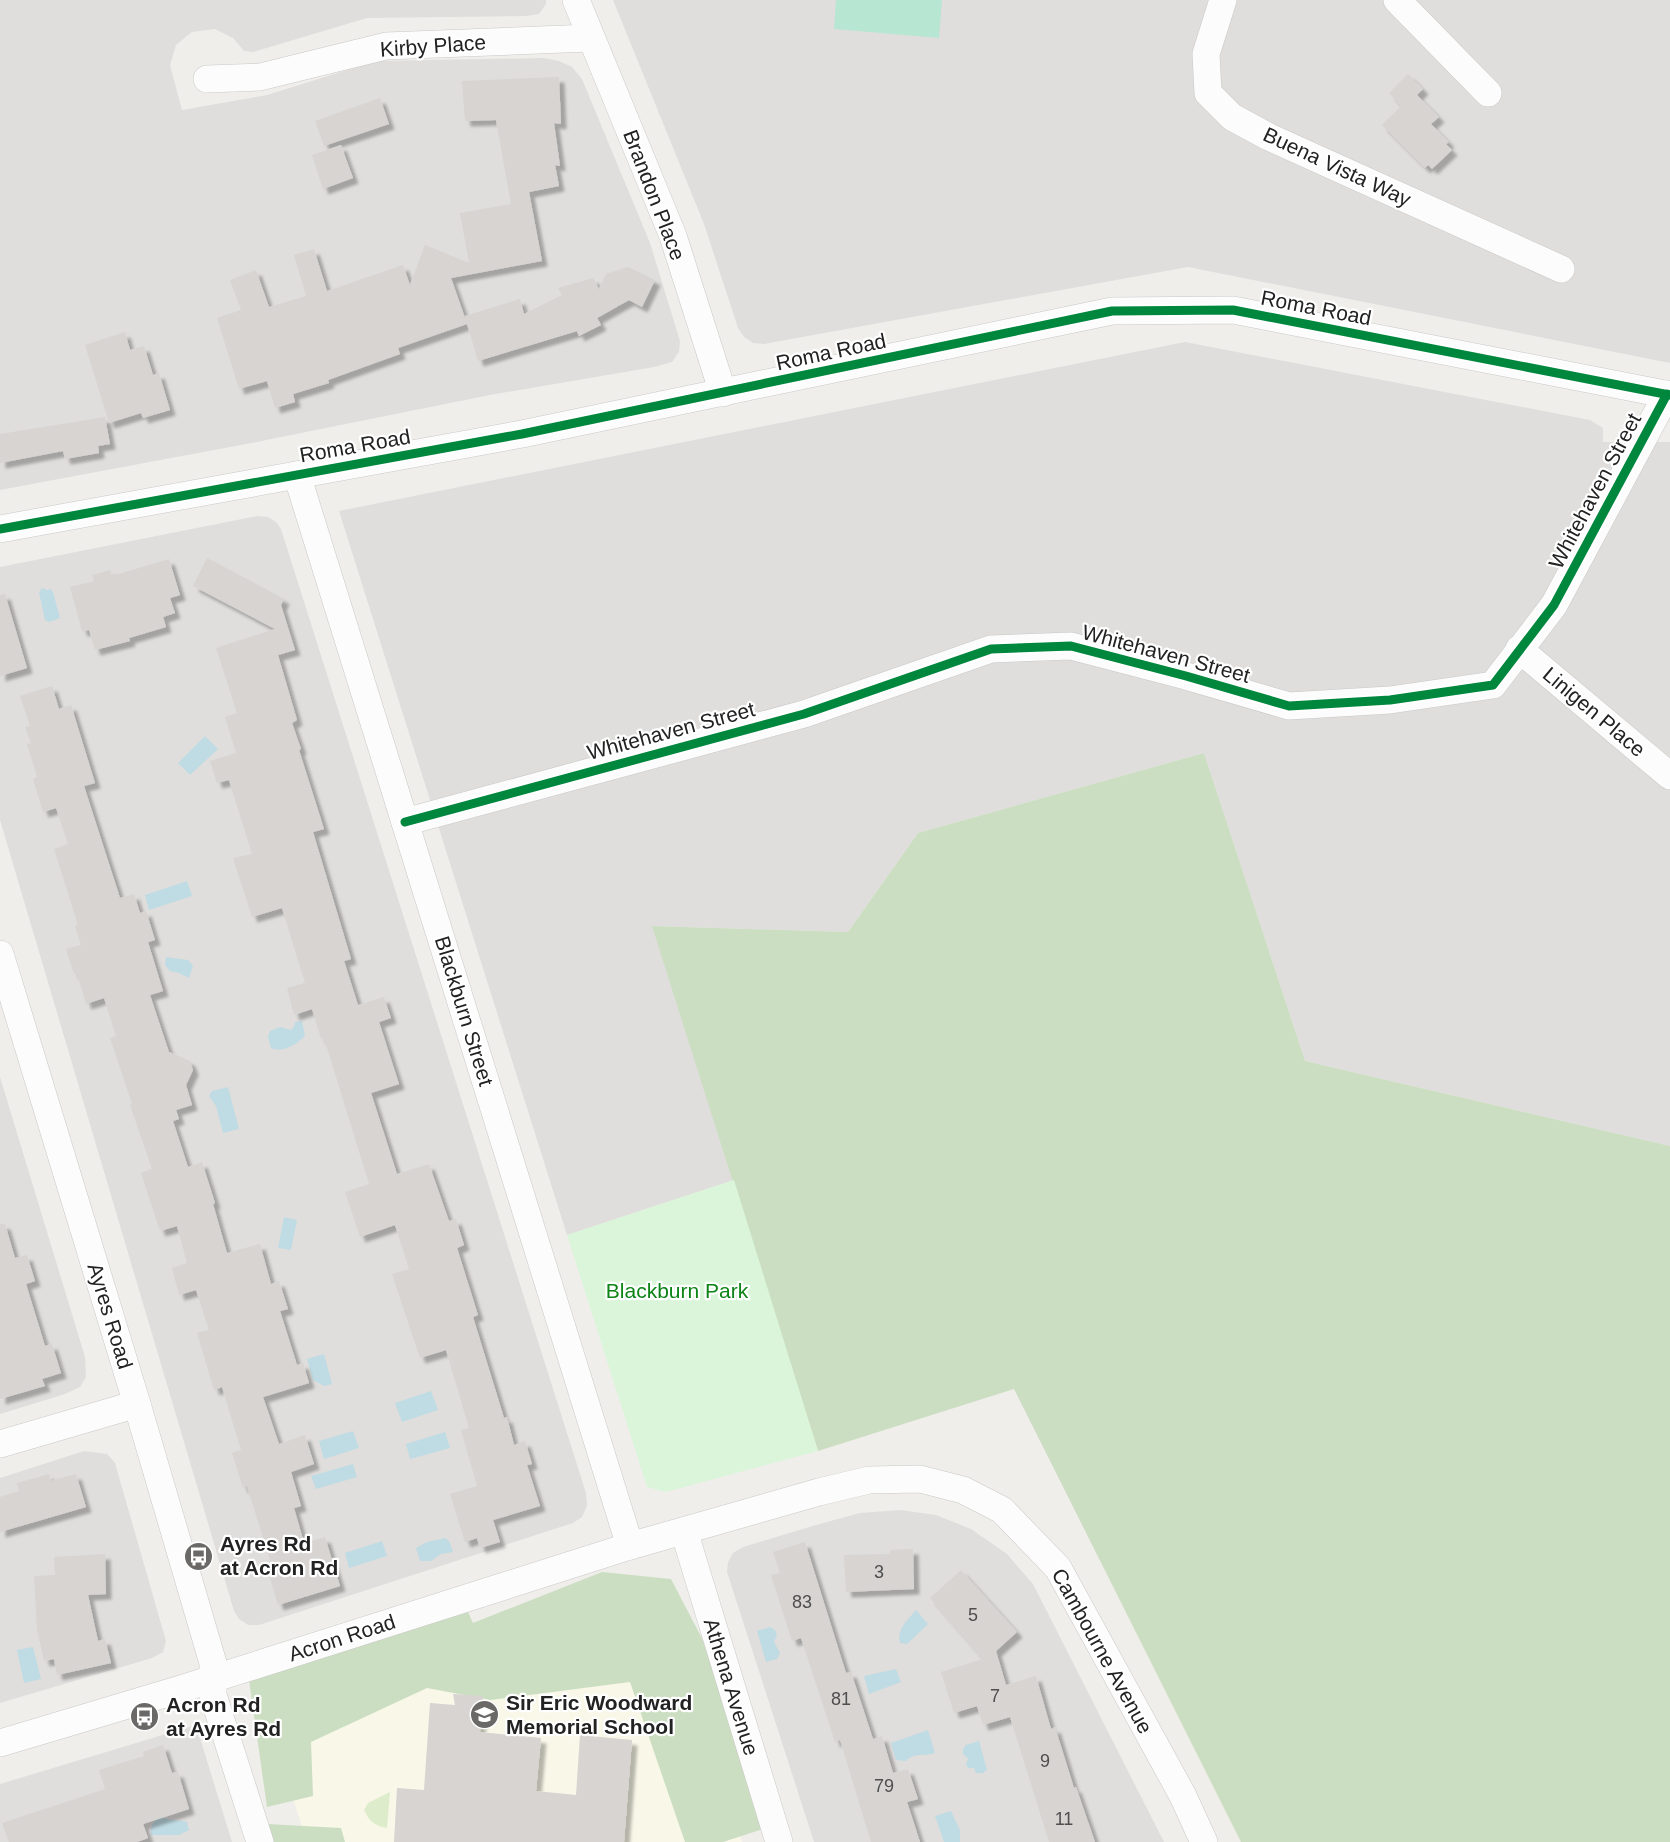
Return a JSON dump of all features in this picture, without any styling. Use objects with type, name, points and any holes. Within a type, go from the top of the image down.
[{"type":"street","name":"Brandon Place","points":[[576,0],[672,236],[723,393]]},
{"type":"street","name":"Buena Vista Way","points":[[1223,0],[1206,54],[1209,93],[1232,117],[1269,137],[1561,269]]},
{"type":"street","points":[[1397,0],[1488,93]]},
{"type":"street","name":"Kirby Place","points":[[207,79],[260,77],[386,46],[590,38]]},
{"type":"street","name":"Roma Road","points":[[0,529],[522,434],[1112,311],[1233,310],[1669,394]]},
{"type":"street","name":"Whitehaven Street","points":[[405,822],[804,714],[991,649],[1071,646],[1289,706],[1390,700],[1492,685],[1554,605],[1669,394]]},
{"type":"street","name":"Blackburn Street","points":[[297,475],[630,1546]]},
{"type":"street","name":"Linigen Place","points":[[1519,649],[1670,776]]},
{"type":"street","name":"Ayres Road","points":[[0,954],[213,1663],[213,1695],[260,1842]]},
{"type":"street","points":[[0,1444],[137,1404]]},
{"type":"street","name":"Cambourne Avenue","points":[[684,1531],[869,1480],[920,1479],[963,1490],[1002,1510],[1058,1568],[1183,1796],[1204,1842]]},
{"type":"street","name":"Acron Road","points":[[0,1743],[213,1679],[630,1546],[684,1531]]},
{"type":"street","name":"Athena Avenue","points":[[684,1531],[779,1842]]},
{"type":"shaded area","points":[[0,0],[546,0],[539,14],[527,16],[367,18],[253,52],[244,51],[233,38],[215,29],[192,32],[176,45],[170,65],[182,110],[267,95],[376,61],[544,58],[572,67],[582,79],[650,243],[680,341],[679,352],[672,362],[654,367],[490,395],[0,490]]},
{"type":"shaded area","points":[[613,0],[1670,0],[1670,363],[1188,267],[764,344],[753,343],[744,337],[738,328],[704,224]]},
{"type":"shaded area","points":[[1185,342],[1590,420],[1603,428],[1603,442],[1670,442],[1670,1146],[1305,1061],[1204,753],[918,833],[848,932],[653,926],[734,1180],[567,1235],[339,511]]},
{"type":"shaded area","points":[[257,516],[268,517],[281,529],[586,1493],[587,1506],[582,1517],[573,1523],[259,1625],[248,1625],[239,1619],[234,1611],[0,820],[0,567]]},
{"type":"shaded area","points":[[0,1077],[85,1357],[86,1377],[80,1387],[65,1394],[0,1414]]},
{"type":"shaded area","points":[[84,1451],[107,1454],[115,1463],[166,1641],[163,1652],[152,1658],[0,1703],[0,1478]]},
{"type":"shaded area","points":[[900,1510],[936,1515],[971,1529],[1007,1554],[1033,1584],[1164,1842],[814,1842],[727,1572],[728,1562],[733,1553],[743,1547],[860,1513]]},
{"type":"shaded area","name":"Sir Eric Woodward Memorial School","points":[[665,1596],[742,1842],[307,1842],[268,1721]]},
{"type":"shaded area","points":[[196,1725],[232,1842],[0,1842],[0,1784]]},
{"type":"green space","points":[[836,0],[942,0],[939,38],[834,29]]},
{"type":"green space","points":[[1204,753],[1305,1061],[1670,1146],[1670,1842],[1241,1842],[1014,1389],[818,1451],[652,926],[848,932],[918,833]]},
{"type":"green space","name":"Blackburn Park","points":[[734,1180],[818,1451],[666,1492],[647,1487],[567,1235]]},
{"type":"green space","points":[[602,1572],[671,1579],[719,1671],[763,1829],[723,1842],[685,1842],[630,1682],[491,1700],[427,1688],[311,1742],[313,1796],[267,1807],[248,1673],[467,1610],[473,1623]]},
{"type":"green space","points":[[390,1792],[387,1828],[373,1822],[364,1810],[368,1803]]},
{"type":"green space","points":[[267,1824],[341,1828],[345,1842],[273,1842]]},
{"type":"water","points":[[42,588],[51,589],[53,592],[60,618],[49,622],[45,620],[39,592]]},
{"type":"water","points":[[205,736],[218,749],[190,775],[178,763]]},
{"type":"water","points":[[187,881],[192,896],[149,910],[145,895]]},
{"type":"water","points":[[166,957],[188,960],[193,966],[189,978],[170,971],[165,965]]},
{"type":"water","points":[[302,1021],[305,1036],[285,1049],[271,1048],[268,1037],[270,1031],[280,1027],[291,1030],[295,1022]]},
{"type":"water","points":[[228,1087],[239,1129],[223,1133],[216,1106],[209,1096],[212,1091]]},
{"type":"water","points":[[284,1217],[297,1220],[291,1250],[278,1248]]},
{"type":"water","points":[[324,1354],[332,1384],[324,1386],[313,1380],[307,1359]]},
{"type":"water","points":[[431,1391],[438,1410],[402,1422],[395,1403]]},
{"type":"water","points":[[353,1431],[359,1448],[324,1459],[319,1441]]},
{"type":"water","points":[[445,1432],[450,1448],[410,1459],[406,1444]]},
{"type":"water","points":[[353,1464],[357,1477],[316,1489],[311,1476]]},
{"type":"water","points":[[445,1538],[449,1541],[453,1552],[441,1554],[431,1561],[420,1561],[416,1548],[427,1542]]},
{"type":"water","points":[[382,1541],[387,1556],[349,1568],[345,1553]]},
{"type":"water","points":[[916,1610],[928,1624],[907,1644],[900,1643],[901,1629]]},
{"type":"water","points":[[770,1627],[777,1635],[774,1642],[780,1653],[777,1659],[766,1662],[757,1631]]},
{"type":"water","points":[[33,1647],[41,1679],[24,1683],[17,1650]]},
{"type":"water","points":[[896,1669],[901,1682],[869,1694],[864,1676]]},
{"type":"water","points":[[928,1730],[935,1753],[916,1756],[906,1761],[896,1760],[891,1743]]},
{"type":"water","points":[[979,1741],[987,1770],[983,1773],[976,1773],[974,1768],[969,1768],[966,1765],[968,1758],[963,1754],[966,1745]]},
{"type":"water","points":[[951,1811],[960,1830],[960,1842],[944,1842],[935,1816]]},
{"type":"water","points":[[162,1817],[187,1822],[189,1830],[179,1835],[151,1835],[154,1821]]},
{"type":"building","points":[[1408,74],[1423,89],[1417,95],[1439,117],[1431,124],[1449,142],[1446,144],[1452,150],[1432,169],[1428,165],[1425,168],[1382,125],[1401,106],[1389,93]]},
{"type":"building","points":[[559,77],[561,124],[554,123],[560,166],[555,165],[559,186],[529,192],[542,261],[451,278],[465,318],[465,316],[520,299],[524,314],[562,295],[558,288],[593,278],[599,289],[606,274],[628,267],[655,280],[642,307],[629,300],[597,318],[601,325],[579,336],[577,331],[478,361],[467,324],[398,348],[400,354],[328,380],[329,383],[293,394],[295,402],[275,408],[267,381],[239,389],[217,318],[241,310],[230,280],[256,270],[269,307],[306,296],[294,255],[314,249],[327,291],[403,265],[410,285],[425,245],[469,263],[460,213],[511,204],[496,120],[465,121],[462,81]]},
{"type":"building","points":[[380,98],[389,124],[324,146],[315,121]]},
{"type":"building","points":[[341,145],[353,178],[323,189],[312,155]]},
{"type":"building","points":[[125,332],[130,350],[144,346],[153,375],[159,373],[170,410],[143,418],[141,413],[109,423],[85,345]]},
{"type":"building","points":[[105,417],[110,444],[98,446],[99,453],[65,459],[63,451],[0,463],[0,434]]},
{"type":"building","points":[[207,558],[284,599],[281,605],[295,650],[278,655],[297,720],[292,723],[301,749],[299,750],[324,829],[313,832],[351,959],[344,961],[358,1005],[384,997],[391,1018],[379,1022],[399,1084],[371,1093],[397,1174],[429,1164],[449,1221],[456,1219],[464,1245],[457,1248],[478,1315],[473,1317],[504,1418],[507,1417],[514,1445],[525,1441],[532,1464],[527,1465],[540,1506],[493,1520],[500,1542],[480,1548],[477,1538],[465,1542],[450,1494],[477,1486],[461,1430],[469,1428],[446,1350],[420,1358],[392,1274],[409,1269],[395,1225],[360,1237],[345,1192],[369,1184],[324,1038],[321,1039],[312,1009],[294,1015],[287,988],[305,983],[282,908],[252,917],[233,858],[252,854],[229,780],[217,783],[210,761],[236,753],[225,717],[237,713],[216,648],[275,629],[193,586]]},
{"type":"building","points":[[169,559],[180,595],[170,598],[175,613],[163,617],[166,627],[129,638],[130,641],[95,650],[89,630],[82,631],[70,587],[94,581],[92,575],[110,570],[112,576]]},
{"type":"building","points":[[5,594],[27,668],[0,676],[0,595]]},
{"type":"building","points":[[52,686],[59,709],[71,705],[95,783],[84,786],[120,898],[134,894],[140,913],[146,911],[155,940],[148,942],[163,991],[150,995],[169,1052],[190,1061],[193,1070],[186,1085],[192,1105],[176,1110],[179,1119],[173,1121],[188,1167],[202,1162],[227,1253],[260,1244],[271,1284],[279,1281],[288,1309],[280,1311],[297,1365],[303,1363],[309,1383],[263,1397],[279,1444],[305,1435],[314,1464],[291,1472],[301,1506],[294,1508],[304,1543],[325,1537],[340,1586],[278,1605],[270,1578],[275,1576],[247,1486],[243,1488],[232,1453],[241,1450],[222,1387],[214,1390],[197,1333],[209,1330],[196,1290],[179,1295],[172,1268],[187,1263],[177,1226],[160,1231],[141,1173],[152,1169],[110,1038],[116,1036],[104,998],[86,1004],[77,973],[74,974],[66,949],[81,945],[75,926],[78,925],[54,849],[68,844],[56,808],[43,812],[33,779],[37,777],[27,744],[31,743],[25,727],[30,726],[20,696]]},
{"type":"building","points":[[0,1224],[5,1224],[15,1258],[27,1255],[35,1281],[26,1284],[45,1346],[52,1344],[61,1373],[42,1379],[45,1386],[0,1399]]},
{"type":"building","points":[[49,1474],[51,1481],[76,1474],[86,1507],[0,1532],[0,1497],[19,1491],[17,1483]]},
{"type":"building","points":[[805,1542],[846,1673],[851,1672],[873,1739],[882,1736],[893,1773],[908,1769],[918,1799],[907,1802],[920,1842],[871,1842],[840,1740],[835,1742],[801,1638],[792,1641],[771,1575],[780,1573],[773,1552]]},
{"type":"building","points":[[913,1549],[914,1589],[846,1592],[844,1555],[890,1554],[890,1550]]},
{"type":"building","points":[[105,1554],[106,1594],[88,1595],[98,1641],[105,1639],[111,1663],[57,1675],[54,1659],[44,1661],[37,1629],[34,1576],[55,1575],[54,1557]]},
{"type":"building","points":[[961,1570],[1017,1632],[996,1651],[1006,1685],[1036,1676],[1051,1729],[1055,1727],[1074,1788],[1076,1787],[1095,1842],[1049,1842],[1010,1717],[983,1725],[977,1706],[954,1713],[941,1672],[983,1659],[930,1598]]},
{"type":"building","points":[[453,1694],[483,1696],[480,1732],[541,1738],[536,1791],[576,1795],[580,1735],[632,1740],[624,1842],[394,1842],[397,1788],[424,1790],[430,1703],[455,1705]]},
{"type":"building","points":[[163,1745],[172,1773],[178,1772],[189,1809],[143,1824],[148,1838],[137,1842],[9,1842],[2,1823],[105,1789],[99,1770],[144,1756],[143,1752]]},
{"type":"cycle path","points":[[0,529],[522,434],[1112,311],[1233,310],[1670,395]]},
{"type":"cycle path","points":[[405,822],[804,714],[991,649],[1071,646],[1289,706],[1390,700],[1493,685],[1554,605],[1667,394]]},
{"type":"place","name":"Ayres Rd at Acron Rd","points":[[199,1556]]},
{"type":"place","name":"Sir Eric Woodward Memorial School","points":[[485,1715]]},
{"type":"place","name":"Acron Rd at Ayres Rd","points":[[145,1717]]}]
